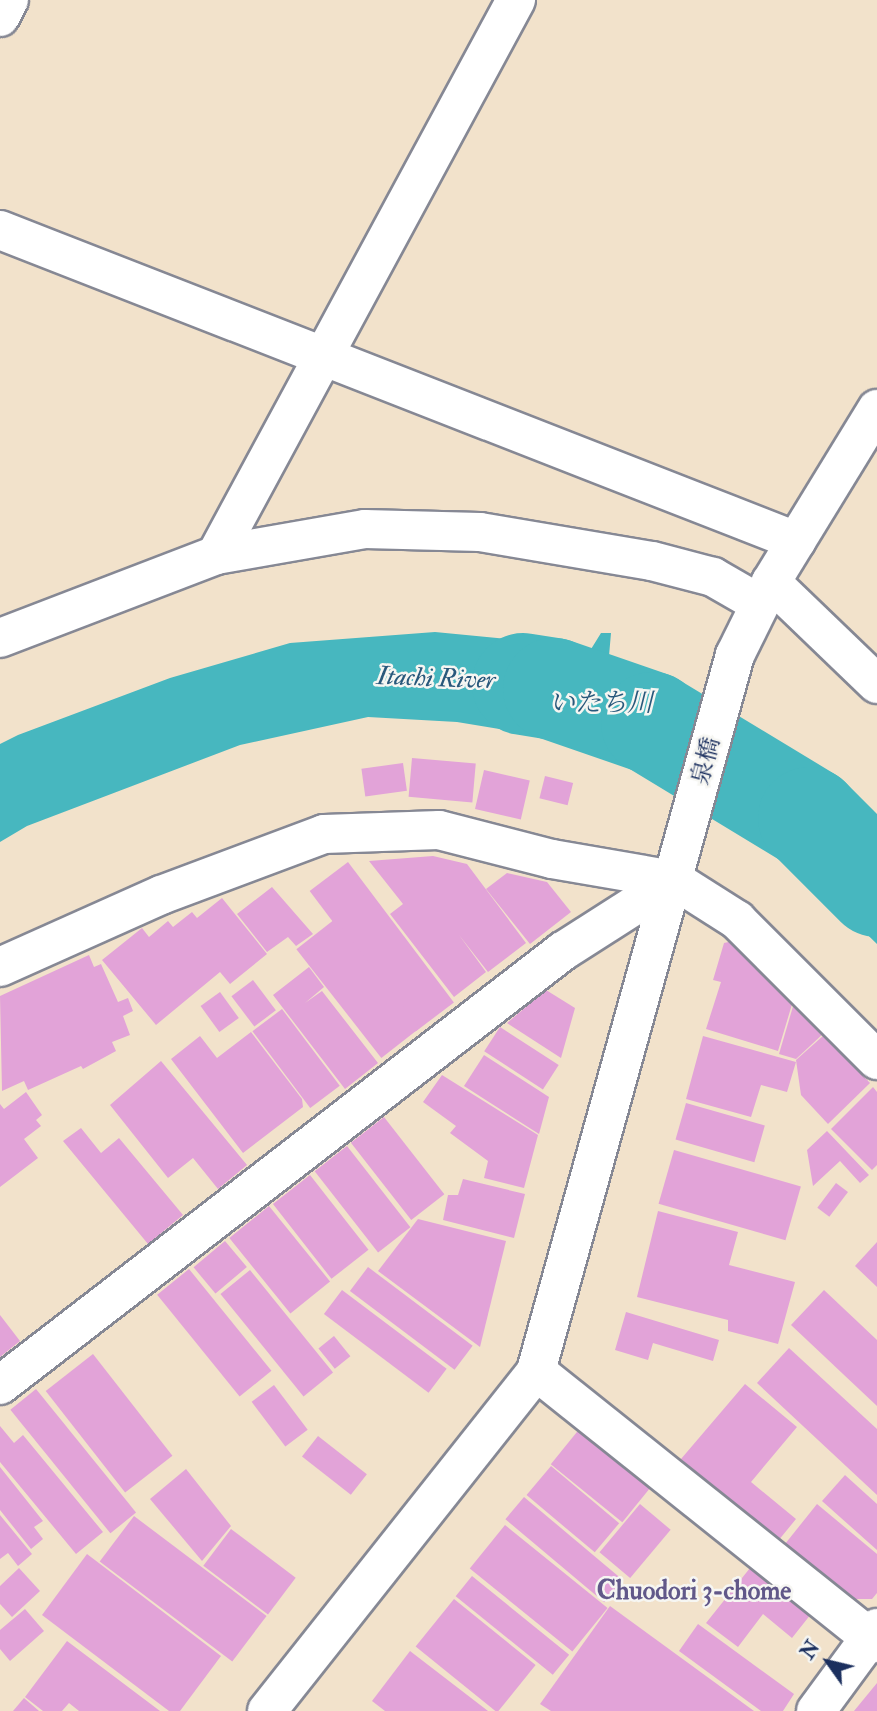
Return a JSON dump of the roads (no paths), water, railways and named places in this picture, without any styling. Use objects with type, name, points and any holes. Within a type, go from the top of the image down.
[{"type":"street","points":[[0,18],[9,0]]},
{"type":"street","points":[[216,555],[322,353],[516,0]]},
{"type":"street","points":[[0,230],[322,353],[796,541]]},
{"type":"street","name":"泉橋","points":[[536,1371],[735,655],[765,593],[877,409]]},
{"type":"street","points":[[0,638],[216,555],[365,529],[480,532],[689,571],[765,593],[877,684]]},
{"type":"street","points":[[0,967],[161,895],[324,834],[439,830],[552,859],[675,873],[737,920],[877,1060]]},
{"type":"street","points":[[0,1385],[551,959],[675,873]]},
{"type":"street","points":[[267,1711],[536,1371],[874,1635],[816,1711]]},
{"type":"water","name":"いたち川","points":[[435,632],[519,640],[588,654],[601,633],[611,633],[609,656],[666,676],[645,769],[555,738],[457,722],[368,717],[240,745],[27,826],[0,842],[0,744],[18,735],[170,678],[290,643]]},
{"type":"water","points":[[775,742],[821,774],[877,830],[877,944],[813,882],[748,836]]},
{"type":"waterway","name":"Itachi River","points":[[523,684],[554,689],[652,723],[809,818],[877,886]]},
{"type":"district","name":"Chuodori 3-chome","points":[[694,1592]]}]
